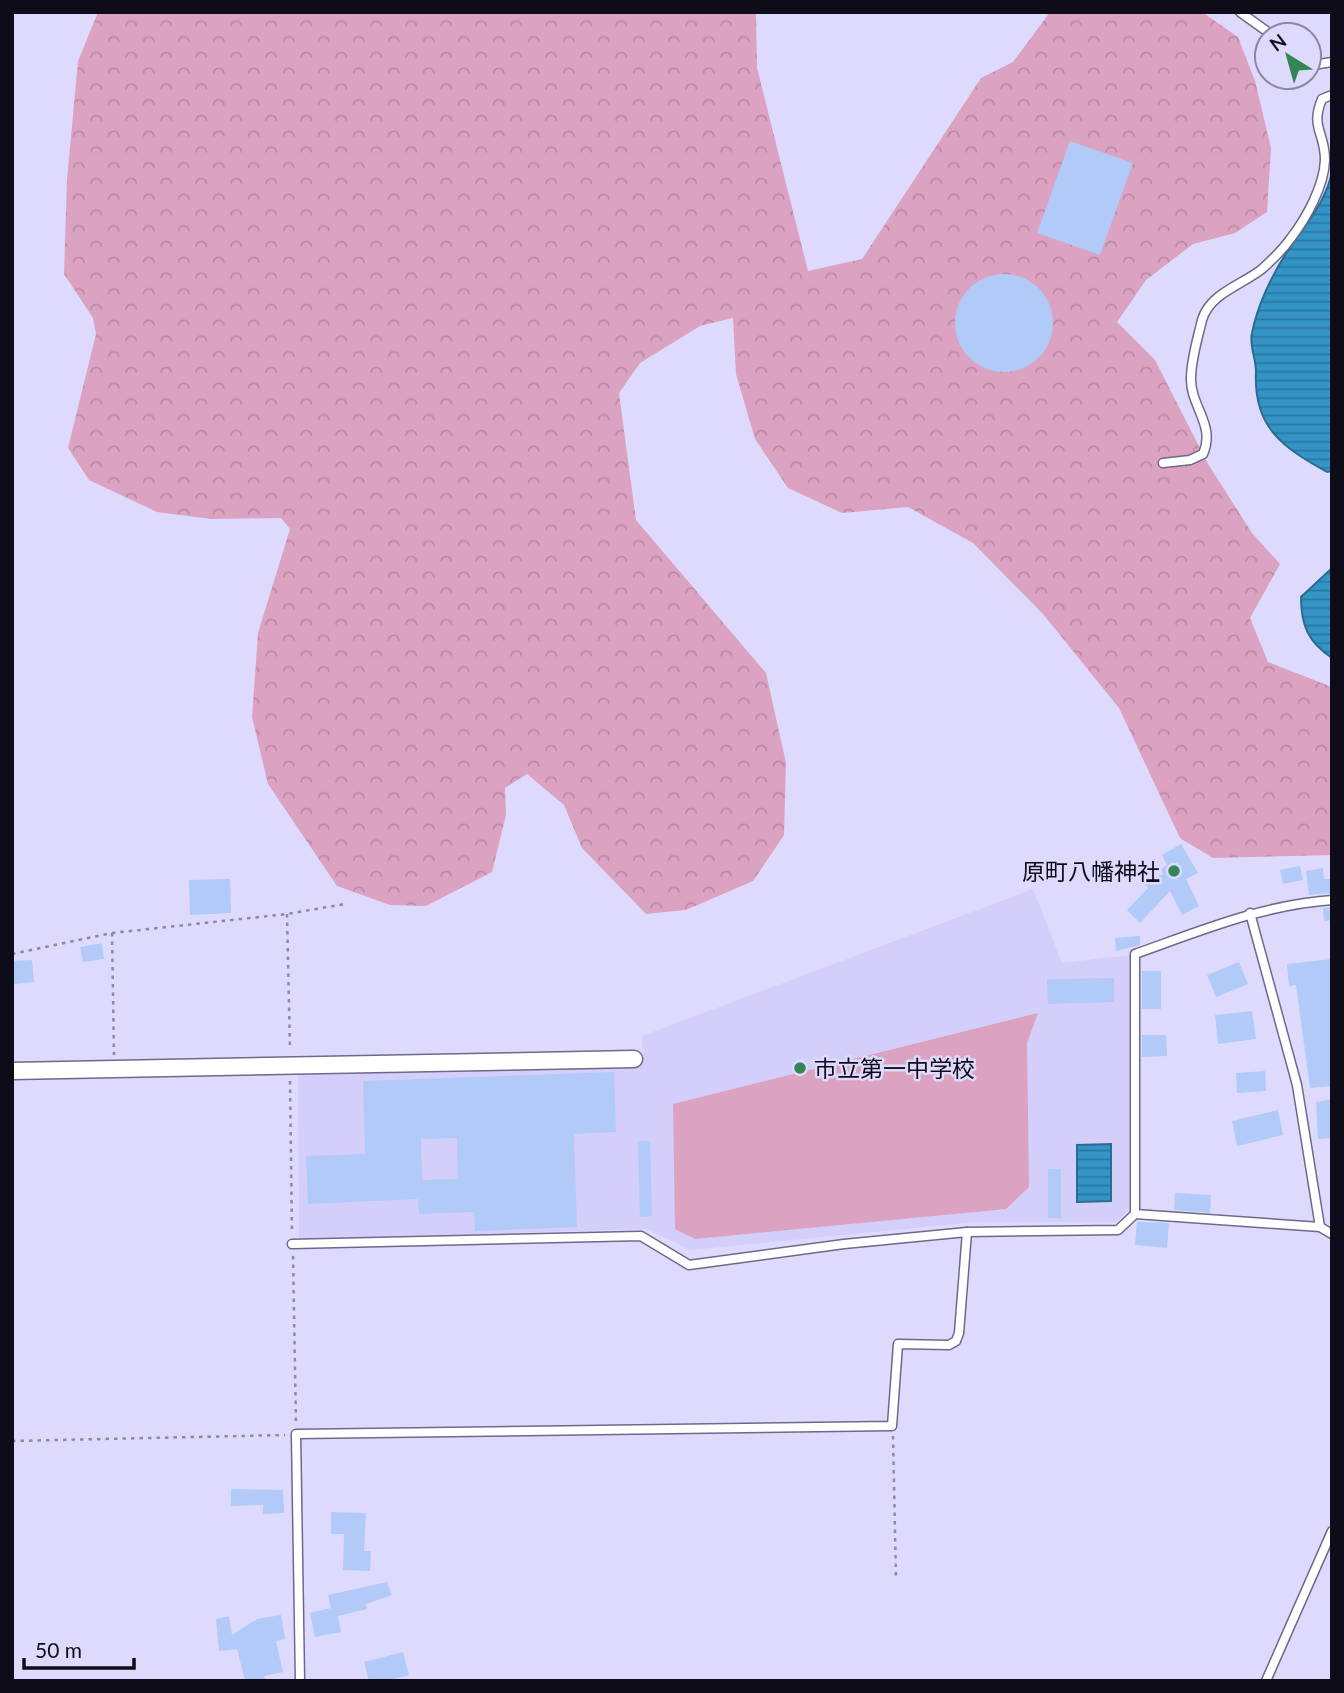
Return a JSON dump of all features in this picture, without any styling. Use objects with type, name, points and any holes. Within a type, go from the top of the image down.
[{"type":"street","points":[[12,1071],[634,1059]]},
{"type":"lane","points":[[1163,463],[1190,460],[1203,453],[1208,428],[1198,409],[1191,379],[1203,316],[1218,296],[1261,269],[1291,239],[1306,214],[1321,184],[1325,160],[1314,117],[1322,99],[1332,95]]},
{"type":"lane","points":[[292,1244],[641,1236],[689,1265],[844,1244],[967,1232],[1118,1230],[1135,1214],[1135,954],[1250,913],[1290,904],[1332,900]]},
{"type":"lane","points":[[1250,913],[1297,1085],[1320,1227]]},
{"type":"lane","points":[[1135,1214],[1320,1227],[1332,1234]]},
{"type":"lane","points":[[301,1680],[296,1434],[892,1426],[898,1344],[949,1345],[956,1341],[959,1333],[967,1232]]},
{"type":"lane","points":[[1266,1681],[1332,1531]]},
{"type":"path","points":[[12,954],[112,933],[287,914],[345,904]]},
{"type":"path","points":[[287,914],[290,1066]]},
{"type":"path","points":[[112,933],[114,1069]]},
{"type":"path","points":[[892,1426],[896,1579]]},
{"type":"path","points":[[12,1441],[296,1434]]},
{"type":"shaded area","name":"市立第一中学校","points":[[1033,889],[1062,963],[1130,955],[1129,1210],[1116,1222],[975,1222],[691,1250],[646,1229],[299,1239],[298,1074],[643,1062],[642,1036]]},
{"type":"green space","points":[[98,12],[756,12],[757,68],[808,271],[862,259],[981,78],[1013,62],[1050,12],[1202,12],[1238,37],[1253,76],[1253,91],[1257,91],[1271,148],[1267,212],[1235,233],[1193,244],[1146,280],[1117,322],[1155,360],[1208,464],[1252,533],[1280,564],[1250,618],[1268,662],[1332,687],[1332,855],[1213,858],[1180,838],[1119,708],[1043,614],[973,543],[908,507],[842,513],[788,488],[755,439],[736,374],[733,318],[700,326],[640,363],[619,393],[636,520],[766,673],[786,763],[784,835],[753,881],[686,910],[646,914],[582,848],[564,805],[527,774],[505,788],[506,815],[492,872],[426,906],[390,905],[337,886],[268,784],[252,717],[258,633],[290,529],[281,518],[211,519],[157,512],[89,480],[68,448],[96,334],[93,318],[64,274],[67,180],[78,61]]},
{"type":"green space","points":[[1038,1013],[1027,1043],[1029,1187],[1006,1209],[695,1239],[675,1229],[673,1104]]},
{"type":"water","points":[[1332,171],[1332,471],[1327,472],[1296,454],[1265,421],[1256,390],[1256,366],[1251,338],[1257,313],[1270,282],[1325,194]]},
{"type":"water","points":[[1332,568],[1332,658],[1317,646],[1308,632],[1302,616],[1301,597]]},
{"type":"water","points":[[1111,1144],[1111,1201],[1077,1202],[1077,1145]]},
{"type":"building","points":[[1070,141],[1133,163],[1100,255],[1037,233]]},
{"type":"building","points":[[1004,274],[1023,277],[1039,288],[1050,304],[1053,323],[1050,342],[1039,358],[1023,369],[1004,372],[985,369],[969,358],[958,342],[955,323],[958,304],[969,288],[985,277]]},
{"type":"building","points":[[1181,844],[1198,873],[1186,879],[1199,906],[1182,915],[1170,891],[1140,923],[1127,910],[1148,888],[1145,884],[1163,874],[1161,869],[1167,865],[1162,855]]},
{"type":"building","points":[[1300,866],[1303,880],[1283,884],[1280,870]]},
{"type":"building","points":[[1323,868],[1324,879],[1332,879],[1332,893],[1309,895],[1306,871]]},
{"type":"building","points":[[230,879],[231,913],[190,915],[189,880]]},
{"type":"building","points":[[1332,907],[1332,920],[1324,921],[1323,908]]},
{"type":"building","points":[[1140,936],[1140,945],[1116,951],[1115,938]]},
{"type":"building","points":[[102,943],[104,959],[83,962],[80,947]]},
{"type":"building","points":[[1332,959],[1332,1086],[1310,1088],[1296,985],[1289,986],[1287,964]]},
{"type":"building","points":[[32,960],[34,982],[13,984],[12,961]]},
{"type":"building","points":[[1239,962],[1248,984],[1216,997],[1207,975]]},
{"type":"building","points":[[1142,971],[1161,971],[1161,1009],[1142,1009]]},
{"type":"building","points":[[1114,978],[1114,1002],[1048,1004],[1047,979]]},
{"type":"building","points":[[1252,1011],[1256,1039],[1218,1044],[1215,1015]]},
{"type":"building","points":[[1142,1035],[1166,1035],[1167,1056],[1142,1057]]},
{"type":"building","points":[[1265,1071],[1266,1091],[1237,1093],[1236,1073]]},
{"type":"building","points":[[614,1072],[616,1132],[574,1134],[577,1227],[475,1231],[474,1212],[419,1214],[418,1199],[308,1204],[306,1156],[365,1154],[363,1081]],"holes":[[[457,1138],[458,1179],[422,1180],[421,1139]]]},
{"type":"building","points":[[1332,1099],[1332,1138],[1318,1139],[1316,1102]]},
{"type":"building","points":[[1278,1110],[1283,1135],[1237,1146],[1232,1121]]},
{"type":"building","points":[[638,1141],[650,1141],[652,1216],[640,1217]]},
{"type":"building","points":[[1048,1169],[1061,1169],[1061,1218],[1048,1218]]},
{"type":"building","points":[[1175,1193],[1211,1195],[1210,1213],[1174,1210]]},
{"type":"building","points":[[1137,1222],[1169,1223],[1167,1248],[1135,1245]]},
{"type":"building","points":[[231,1489],[283,1490],[284,1513],[263,1514],[263,1505],[231,1506]]},
{"type":"building","points":[[331,1512],[366,1513],[364,1551],[371,1551],[370,1571],[343,1570],[344,1534],[331,1534]]},
{"type":"building","points":[[387,1582],[392,1595],[366,1604],[367,1609],[338,1616],[341,1632],[315,1637],[310,1613],[331,1608],[328,1595]]},
{"type":"building","points":[[281,1615],[285,1639],[276,1641],[283,1672],[264,1676],[266,1681],[245,1681],[237,1649],[219,1651],[216,1619],[229,1616],[232,1635],[257,1619]]},
{"type":"building","points":[[403,1652],[409,1675],[386,1681],[369,1681],[364,1662]]},
{"type":"place","name":"原町八幡神社","points":[[1174,871]]},
{"type":"place","name":"市立第一中学校","points":[[800,1068]]}]
